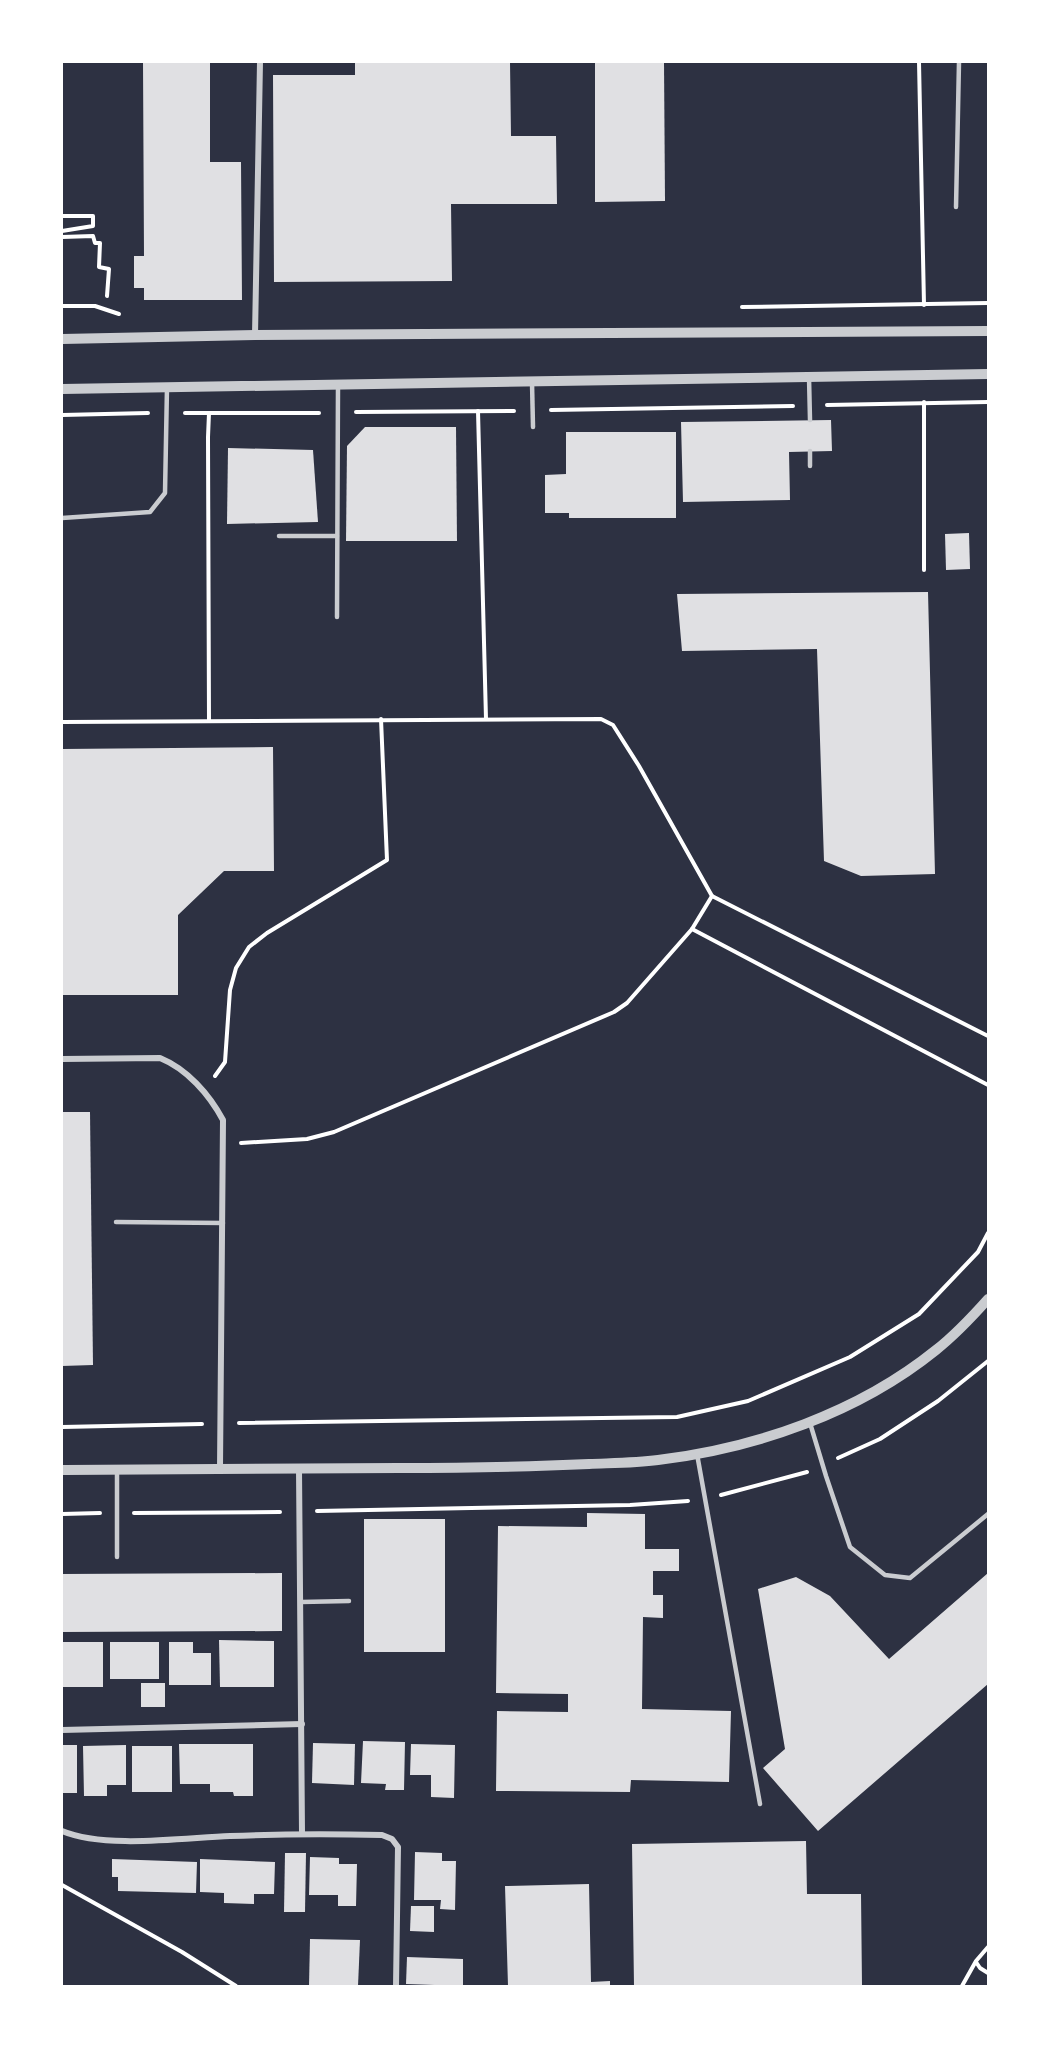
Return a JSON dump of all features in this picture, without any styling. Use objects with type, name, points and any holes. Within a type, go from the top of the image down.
[{"type":"street","points":[[255,335],[260,62]]},
{"type":"street","points":[[62,339],[255,335],[988,331]]},
{"type":"street","points":[[62,389],[988,374]]},
{"type":"street","points":[[62,1059],[160,1058],[174,1064],[204,1091],[222,1120],[224,1142],[220,1468]]},
{"type":"street","points":[[62,1470],[513,1468],[657,1461],[697,1454],[780,1432],[866,1397],[936,1350],[988,1299]]},
{"type":"street","points":[[299,1469],[302,1833]]},
{"type":"street","points":[[62,1730],[302,1724]]},
{"type":"street","points":[[62,1831],[75,1837],[114,1841],[302,1833],[382,1835],[393,1839],[398,1847],[396,1986]]},
{"type":"lane","points":[[956,207],[959,62]]},
{"type":"lane","points":[[809,377],[810,420]]},
{"type":"lane","points":[[532,381],[533,427]]},
{"type":"lane","points":[[337,617],[338,384]]},
{"type":"lane","points":[[62,518],[150,512],[165,493],[167,387]]},
{"type":"lane","points":[[810,451],[810,466]]},
{"type":"lane","points":[[279,536],[337,536]]},
{"type":"lane","points":[[116,1222],[223,1223]]},
{"type":"lane","points":[[810,1421],[822,1466],[850,1546],[885,1575],[910,1578],[988,1514]]},
{"type":"lane","points":[[697,1454],[760,1804]]},
{"type":"lane","points":[[117,1470],[117,1557]]},
{"type":"lane","points":[[301,1602],[349,1601]]},
{"type":"path","points":[[919,62],[924,314]]},
{"type":"path","points":[[62,216],[93,216],[93,226],[62,231]]},
{"type":"path","points":[[62,237],[93,236],[94,243],[100,243],[99,267],[109,269],[107,296]]},
{"type":"path","points":[[924,396],[924,570]]},
{"type":"path","points":[[478,411],[486,719]]},
{"type":"path","points":[[209,413],[209,721]]},
{"type":"path","points":[[204,1091],[225,1062],[230,990],[236,968],[249,947],[267,933],[387,860],[381,719]]},
{"type":"path","points":[[62,722],[601,719],[613,725],[639,766],[712,896],[988,1036]]},
{"type":"path","points":[[224,1142],[255,1143],[307,1139],[334,1132],[614,1012],[627,1003],[692,929],[712,896]]},
{"type":"path","points":[[692,929],[988,1084]]},
{"type":"path","points":[[62,1427],[677,1418],[748,1401],[850,1357],[919,1314],[978,1252],[988,1233]]},
{"type":"path","points":[[62,1885],[182,1952],[236,1986]]},
{"type":"path","points":[[962,1986],[988,1947]]},
{"type":"path","points":[[976,1962],[988,1973]]},
{"type":"building","points":[[143,62],[210,62],[210,162],[241,162],[242,300],[144,300],[144,288],[134,288],[134,256],[144,256]]},
{"type":"building","points":[[355,62],[510,62],[511,136],[556,136],[557,204],[451,204],[452,281],[274,282],[273,75],[355,75]]},
{"type":"building","points":[[595,62],[664,62],[665,201],[595,202]]},
{"type":"building","points":[[831,420],[832,451],[789,452],[790,500],[683,502],[681,422]]},
{"type":"building","points":[[365,427],[456,427],[457,541],[346,541],[347,446]]},
{"type":"building","points":[[566,432],[676,432],[676,518],[569,518],[569,513],[545,513],[545,475],[566,474]]},
{"type":"building","points":[[228,448],[313,450],[318,522],[227,524]]},
{"type":"building","points":[[969,533],[970,569],[946,570],[945,534]]},
{"type":"building","points":[[928,592],[935,874],[861,876],[824,861],[817,649],[682,651],[677,594]]},
{"type":"building","points":[[273,747],[274,871],[224,871],[178,915],[178,995],[62,995],[62,749]]},
{"type":"building","points":[[62,1112],[90,1112],[93,1365],[62,1366]]},
{"type":"building","points":[[587,1513],[645,1514],[645,1549],[679,1549],[679,1571],[653,1571],[653,1595],[663,1595],[663,1618],[643,1617],[642,1709],[731,1711],[729,1782],[631,1780],[630,1792],[496,1791],[497,1711],[568,1712],[568,1694],[496,1693],[498,1526],[587,1527]]},
{"type":"building","points":[[364,1519],[445,1519],[445,1652],[364,1652]]},
{"type":"building","points":[[282,1573],[282,1631],[62,1632],[62,1574]]},
{"type":"building","points":[[988,1573],[988,1684],[818,1831],[763,1768],[785,1749],[758,1589],[796,1577],[830,1596],[889,1659]]},
{"type":"building","points":[[219,1640],[274,1641],[274,1687],[220,1687]]},
{"type":"building","points":[[62,1642],[103,1642],[103,1687],[62,1687]]},
{"type":"building","points":[[110,1642],[159,1642],[159,1679],[110,1679]]},
{"type":"building","points":[[169,1642],[193,1642],[193,1653],[211,1653],[211,1685],[169,1685]]},
{"type":"building","points":[[141,1683],[165,1683],[165,1707],[141,1707]]},
{"type":"building","points":[[363,1741],[405,1742],[404,1790],[385,1790],[386,1784],[361,1783]]},
{"type":"building","points":[[313,1743],[355,1744],[354,1785],[312,1783]]},
{"type":"building","points":[[179,1744],[253,1744],[253,1796],[234,1796],[233,1792],[210,1792],[210,1784],[180,1784]]},
{"type":"building","points":[[411,1744],[455,1745],[454,1798],[431,1797],[431,1775],[410,1775]]},
{"type":"building","points":[[62,1745],[77,1745],[77,1793],[62,1793]]},
{"type":"building","points":[[126,1745],[126,1785],[107,1785],[107,1796],[84,1796],[83,1746]]},
{"type":"building","points":[[132,1746],[172,1746],[172,1792],[132,1792]]},
{"type":"building","points":[[806,1841],[807,1894],[861,1894],[862,1986],[634,1986],[632,1844]]},
{"type":"building","points":[[415,1852],[442,1853],[442,1861],[456,1861],[455,1910],[440,1909],[441,1900],[414,1900]]},
{"type":"building","points":[[285,1853],[306,1853],[305,1912],[284,1912]]},
{"type":"building","points":[[310,1857],[339,1858],[339,1864],[357,1864],[356,1906],[338,1906],[338,1895],[309,1895]]},
{"type":"building","points":[[112,1859],[197,1862],[196,1893],[118,1891],[118,1877],[112,1877]]},
{"type":"building","points":[[200,1859],[275,1862],[274,1894],[254,1894],[254,1904],[224,1903],[224,1893],[200,1892]]},
{"type":"building","points":[[589,1884],[591,1982],[610,1981],[610,1986],[508,1986],[505,1886]]},
{"type":"building","points":[[411,1906],[434,1906],[434,1932],[410,1931]]},
{"type":"building","points":[[310,1939],[360,1940],[358,1986],[309,1986]]},
{"type":"building","points":[[407,1957],[463,1959],[463,1986],[406,1984]]}]
